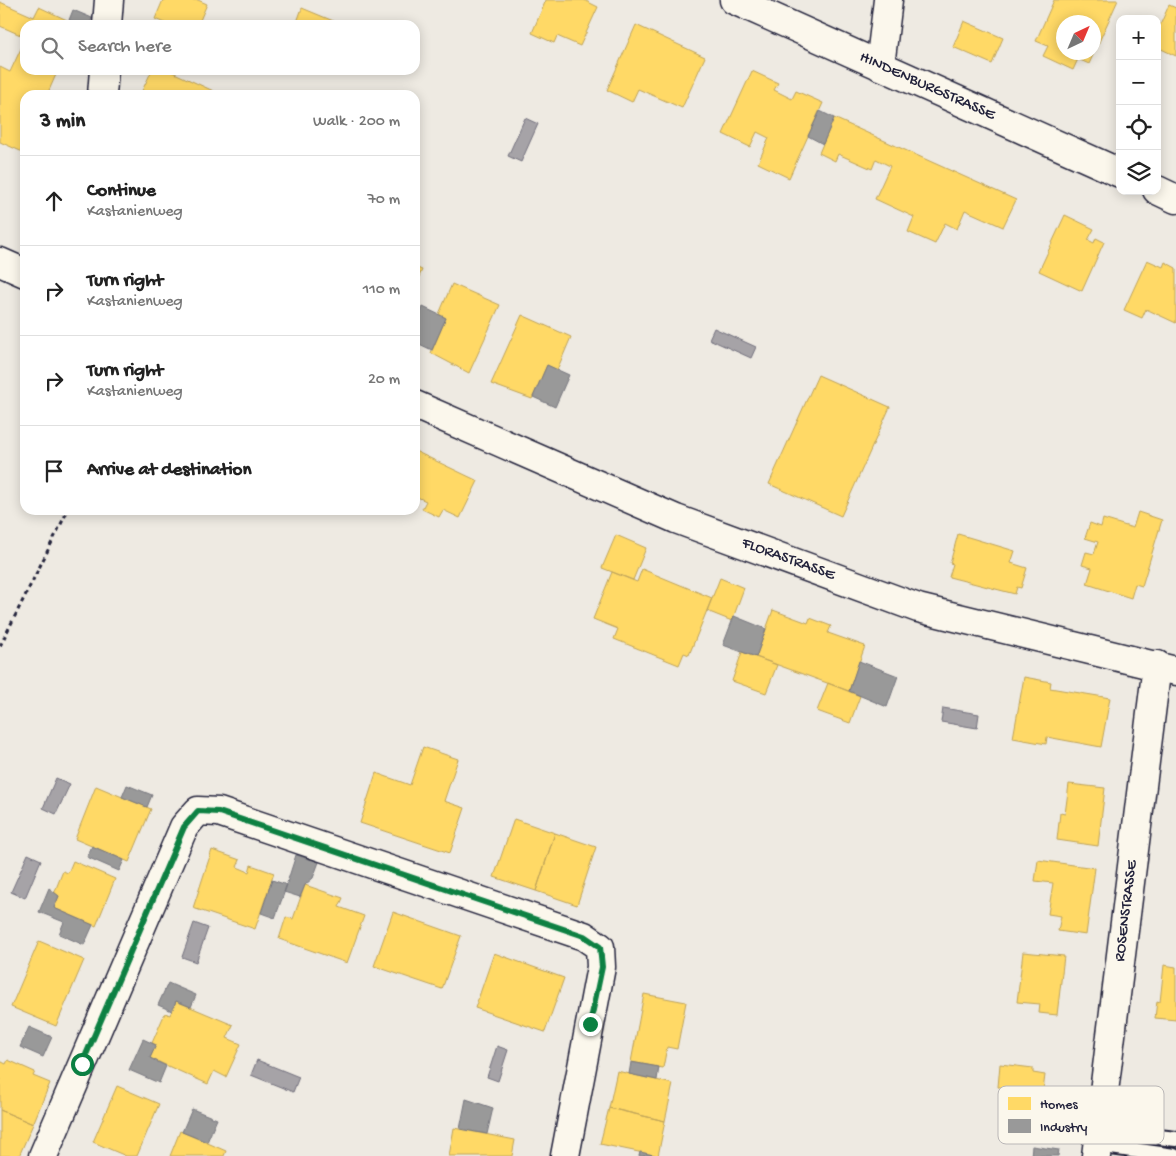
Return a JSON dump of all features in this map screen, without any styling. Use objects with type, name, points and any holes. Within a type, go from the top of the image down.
[{"type":"street","points":[[107,20],[109,0]]},
{"type":"street","name":"HINDENBURGSTRASSE","points":[[734,0],[1116,171]]},
{"type":"street","points":[[880,66],[888,0]]},
{"type":"street","points":[[102,90],[104,75]]},
{"type":"street","points":[[1161,192],[1176,199]]},
{"type":"street","points":[[0,262],[20,272]]},
{"type":"street","name":"FLORASTRASSE","points":[[420,407],[676,519],[918,608],[1167,668]]},
{"type":"street","name":"ROSENSTRASSE","points":[[1106,1086],[1167,668]]},
{"type":"street","points":[[43,1156],[184,827],[198,811],[219,812],[584,936],[600,947],[602,967],[565,1156]]},
{"type":"lane","points":[[1097,1144],[1174,1156]]},
{"type":"path","points":[[0,646],[66,515]]},
{"type":"shaded area","points":[[525,118],[538,124],[521,162],[508,156]]},
{"type":"shaded area","points":[[714,328],[756,347],[751,358],[709,339]]},
{"type":"shaded area","points":[[943,708],[979,714],[977,728],[941,722]]},
{"type":"shaded area","points":[[56,778],[70,784],[56,814],[43,808]]},
{"type":"shaded area","points":[[28,854],[41,860],[25,898],[11,892]]},
{"type":"shaded area","points":[[194,923],[208,928],[196,962],[182,957]]},
{"type":"shaded area","points":[[497,1046],[508,1050],[498,1081],[487,1077]]},
{"type":"shaded area","points":[[257,1060],[299,1077],[293,1092],[251,1075]]},
{"type":"building: Homes","points":[[163,0],[198,0],[207,4],[200,20],[155,19]]},
{"type":"building: Homes","points":[[546,0],[584,0],[598,7],[580,46],[557,36],[554,43],[532,33]]},
{"type":"building: Homes","points":[[1054,0],[1118,0],[1101,38],[1101,15],[1056,15],[1056,60],[1078,60],[1073,70],[1043,56],[1048,46],[1036,41]]},
{"type":"building: Homes","points":[[0,2],[34,17],[39,7],[67,20],[20,20],[20,35],[0,26]]},
{"type":"building: Homes","points":[[1169,5],[1176,8],[1176,56],[1161,49],[1161,23]]},
{"type":"building: Homes","points":[[302,8],[331,20],[298,20]]},
{"type":"building: Homes","points":[[964,21],[1003,38],[992,64],[953,47]]},
{"type":"building: Homes","points":[[636,25],[705,57],[682,108],[638,89],[632,102],[607,90]]},
{"type":"building: Homes","points":[[20,51],[20,75],[56,75],[49,90],[20,90],[20,151],[0,142],[0,67],[10,72]]},
{"type":"building: Homes","points":[[1080,60],[1091,60],[1089,64]]},
{"type":"building: Homes","points":[[752,71],[778,83],[774,90],[792,99],[796,91],[823,103],[789,178],[758,163],[769,138],[757,132],[750,147],[723,134]]},
{"type":"building: Homes","points":[[150,75],[179,75],[211,90],[142,90]]},
{"type":"building: Homes","points":[[834,118],[1016,200],[1003,227],[965,210],[957,229],[945,223],[935,244],[908,232],[914,217],[875,199],[890,166],[876,159],[872,169],[838,154],[835,161],[819,153]]},
{"type":"building: Homes","points":[[1065,215],[1094,229],[1088,240],[1094,243],[1096,238],[1104,242],[1082,291],[1039,271]]},
{"type":"building: Homes","points":[[1147,260],[1163,267],[1165,262],[1176,268],[1176,323],[1146,309],[1142,318],[1124,310]]},
{"type":"building: Homes","points":[[452,284],[500,305],[469,373],[431,353],[446,318],[439,314]]},
{"type":"building: Homes","points":[[522,315],[571,337],[557,370],[547,365],[532,399],[491,384]]},
{"type":"building: Homes","points":[[818,375],[890,407],[841,516],[769,484]]},
{"type":"building: Homes","points":[[420,453],[478,481],[460,518],[443,510],[439,517],[422,509],[426,501],[420,498]]},
{"type":"building: Homes","points":[[1138,512],[1162,520],[1142,586],[1135,584],[1131,598],[1087,584],[1092,568],[1082,565],[1086,552],[1094,554],[1098,542],[1085,538],[1090,523],[1101,527],[1103,519],[1133,528]]},
{"type":"building: Homes","points":[[958,534],[1015,551],[1011,563],[1027,568],[1021,588],[1017,587],[1015,594],[949,577],[953,564],[950,563]]},
{"type":"building: Homes","points":[[616,535],[646,548],[633,580],[602,568]]},
{"type":"building: Homes","points":[[642,569],[712,598],[689,655],[684,653],[679,665],[614,639],[618,629],[593,619],[612,572],[637,582]]},
{"type":"building: Homes","points":[[720,578],[744,588],[732,621],[707,611]]},
{"type":"building: Homes","points":[[773,610],[808,623],[810,618],[831,626],[828,633],[865,646],[849,691],[756,657]]},
{"type":"building: Homes","points":[[742,652],[777,665],[766,693],[732,681]]},
{"type":"building: Homes","points":[[1024,677],[1051,682],[1050,688],[1110,698],[1101,747],[1047,737],[1046,744],[1013,738]]},
{"type":"building: Homes","points":[[828,683],[860,696],[850,723],[817,711]]},
{"type":"building: Homes","points":[[423,747],[458,759],[444,801],[465,808],[450,853],[360,823],[376,773],[410,785]]},
{"type":"building: Homes","points":[[1069,784],[1105,788],[1098,846],[1057,840],[1060,813],[1065,814]]},
{"type":"building: Homes","points":[[96,786],[151,809],[129,862],[75,839]]},
{"type":"building: Homes","points":[[514,819],[555,833],[536,891],[494,877]]},
{"type":"building: Homes","points":[[555,833],[596,847],[577,905],[536,891]]},
{"type":"building: Homes","points":[[212,850],[240,860],[237,867],[249,872],[251,865],[274,873],[255,929],[193,908]]},
{"type":"building: Homes","points":[[1038,860],[1095,868],[1086,935],[1058,931],[1061,916],[1048,914],[1053,883],[1035,881]]},
{"type":"building: Homes","points":[[73,861],[115,879],[96,926],[54,908],[59,896],[54,894],[63,871],[68,873]]},
{"type":"building: Homes","points":[[305,885],[343,898],[339,907],[364,916],[347,963],[279,939],[286,917],[293,919]]},
{"type":"building: Homes","points":[[393,912],[461,936],[442,989],[374,966]]},
{"type":"building: Homes","points":[[39,941],[84,960],[56,1026],[11,1007]]},
{"type":"building: Homes","points":[[1023,952],[1064,956],[1057,1015],[1039,1013],[1040,1004],[1017,1002]]},
{"type":"building: Homes","points":[[494,953],[564,978],[545,1032],[475,1008]]},
{"type":"building: Homes","points":[[1164,965],[1176,967],[1176,1020],[1155,1018],[1157,1001],[1160,1002]]},
{"type":"building: Homes","points":[[644,994],[686,1002],[677,1049],[667,1047],[663,1068],[631,1062]]},
{"type":"building: Homes","points":[[176,1001],[233,1025],[227,1038],[241,1044],[226,1077],[214,1071],[208,1084],[150,1058],[156,1045],[152,1043],[165,1013],[170,1015]]},
{"type":"building: Homes","points":[[8,1060],[35,1072],[33,1076],[50,1083],[33,1124],[0,1110],[0,1061],[6,1064]]},
{"type":"building: Homes","points":[[1000,1064],[1033,1068],[1033,1073],[1045,1075],[1044,1086],[998,1086]]},
{"type":"building: Homes","points":[[617,1071],[673,1084],[665,1121],[609,1108]]},
{"type":"building: Homes","points":[[117,1086],[159,1104],[137,1156],[126,1156],[93,1142]]},
{"type":"building: Homes","points":[[609,1108],[665,1121],[658,1156],[600,1144]]},
{"type":"building: Homes","points":[[0,1110],[33,1124],[19,1156],[0,1156]]},
{"type":"building: Homes","points":[[454,1128],[515,1140],[512,1156],[449,1156]]},
{"type":"building: Homes","points":[[180,1131],[226,1151],[224,1156],[170,1156]]},
{"type":"building: Industry","points":[[73,10],[92,18],[91,20],[69,20]]},
{"type":"building: Industry","points":[[820,111],[834,118],[823,144],[808,136]]},
{"type":"building: Industry","points":[[423,307],[446,318],[432,350],[420,344],[420,314]]},
{"type":"building: Industry","points":[[547,365],[569,375],[555,407],[533,397]]},
{"type":"building: Industry","points":[[734,616],[766,629],[756,657],[723,645]]},
{"type":"building: Industry","points":[[859,661],[898,676],[887,707],[849,691]]},
{"type":"building: Industry","points":[[127,785],[152,795],[147,807],[122,797]]},
{"type":"building: Industry","points":[[92,846],[124,860],[119,871],[87,857]]},
{"type":"building: Industry","points":[[296,855],[319,862],[313,878],[305,885],[300,897],[284,892]]},
{"type":"building: Industry","points":[[272,880],[287,885],[275,918],[261,913]]},
{"type":"building: Industry","points":[[49,888],[59,896],[54,908],[93,925],[84,945],[59,934],[64,922],[39,912]]},
{"type":"building: Industry","points":[[168,983],[196,995],[191,1007],[176,1001],[172,1011],[158,1005]]},
{"type":"building: Industry","points":[[29,1027],[52,1037],[43,1057],[20,1047]]},
{"type":"building: Industry","points":[[143,1039],[156,1045],[150,1058],[166,1066],[159,1083],[129,1070]]},
{"type":"building: Industry","points":[[631,1062],[659,1067],[657,1080],[629,1074]]},
{"type":"building: Industry","points":[[466,1099],[493,1108],[487,1134],[460,1129]]},
{"type":"building: Industry","points":[[192,1109],[217,1119],[207,1142],[182,1132]]},
{"type":"building: Industry","points":[[1032,1146],[1059,1150],[1058,1156],[1031,1156]]},
{"type":"building: Industry","points":[[640,1152],[658,1156],[639,1156]]},
{"type":"route","points":[[82,1064],[184,827],[198,811],[219,812],[584,936],[600,947],[602,967],[590,1024]]}]
